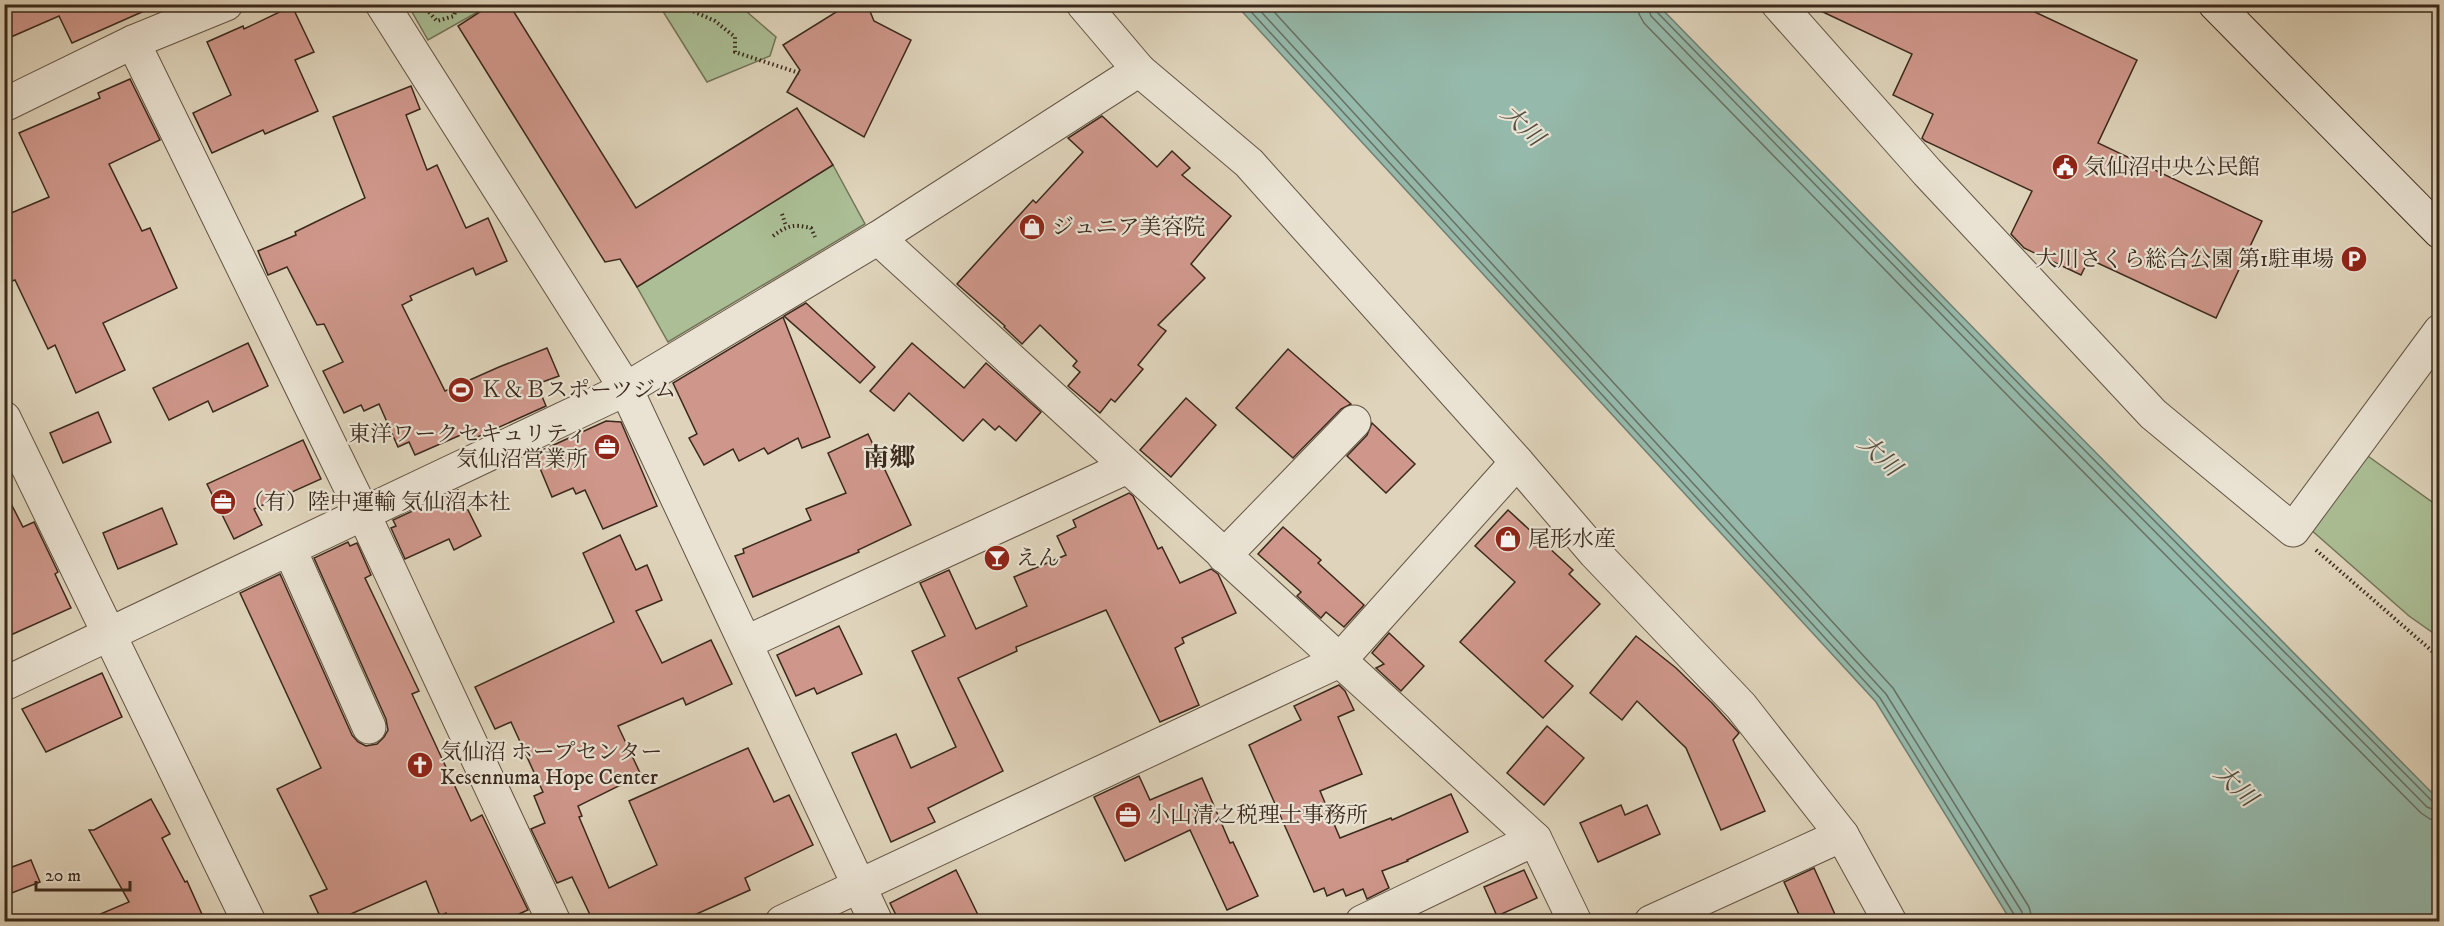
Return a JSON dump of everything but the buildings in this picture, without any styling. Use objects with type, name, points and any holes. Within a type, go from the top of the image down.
[{"type":"street","points":[[4,105],[133,42],[226,4]]},
{"type":"street","points":[[382,4],[626,389],[747,642],[876,921]]},
{"type":"street","points":[[1083,4],[1139,70],[1249,163],[1517,462],[1595,553],[1742,706],[1842,835],[1890,921]]},
{"type":"street","points":[[1778,4],[1927,172],[2153,414],[2293,530],[2439,332]]},
{"type":"street","points":[[2215,4],[2439,232]]},
{"type":"street","points":[[133,42],[364,515],[554,921]]},
{"type":"street","points":[[4,684],[626,389],[878,238],[1139,70]]},
{"type":"street","points":[[878,238],[1535,839],[1575,921]]},
{"type":"street","points":[[4,418],[249,921]]},
{"type":"street","points":[[1224,556],[1354,422]]},
{"type":"street","points":[[782,921],[1339,661],[1517,462]]},
{"type":"street","points":[[747,642],[1127,467]]},
{"type":"street","points":[[290,550],[369,727]]},
{"type":"street","points":[[1651,921],[1842,835]]},
{"type":"street","points":[[1362,921],[1535,839]]},
{"type":"path","points":[[428,4],[427,10],[437,21],[454,16],[457,4]]},
{"type":"path","points":[[677,4],[715,21],[735,37],[735,52],[798,73]]},
{"type":"path","points":[[782,214],[786,226]]},
{"type":"path","points":[[773,236],[786,226],[798,225],[811,228],[816,241]]},
{"type":"path","points":[[2293,530],[2439,658]]},
{"type":"shaded area","points":[[408,5],[490,5],[428,40]]},
{"type":"shaded area","points":[[659,5],[739,5],[776,37],[770,56],[707,82]]},
{"type":"shaded area","points":[[833,165],[865,224],[668,342],[637,287]]},
{"type":"shaded area","points":[[2365,454],[2439,507],[2439,637],[2409,616],[2310,529]]},
{"type":"water","name":"大川","points":[[1236,5],[1658,5],[2439,800],[2439,921],[2011,921],[1876,702]]},
{"type":"place","name":"気仙沼中央公民館","points":[[2065,167]]},
{"type":"place","name":"ジュニア美容院","points":[[1032,227]]},
{"type":"place","name":"大川さくら総合公園 第1駐車場","points":[[2354,259]]},
{"type":"place","name":"Ｋ＆Ｂスポーツジム","points":[[461,390]]},
{"type":"place","name":"東洋ワークセキュリティ 気仙沼営業所","points":[[607,447]]},
{"type":"place","name":"（有）陸中運輸 気仙沼本社","points":[[223,502]]},
{"type":"place","name":"尾形水産","points":[[1508,539]]},
{"type":"place","name":"えん","points":[[997,558]]},
{"type":"place","name":"気仙沼 ホープセンター Kesennuma Hope Center","points":[[420,765]]},
{"type":"place","name":"小山清之税理士事務所","points":[[1128,815]]},
{"type":"district","name":"南郷","points":[[889,458]]}]
